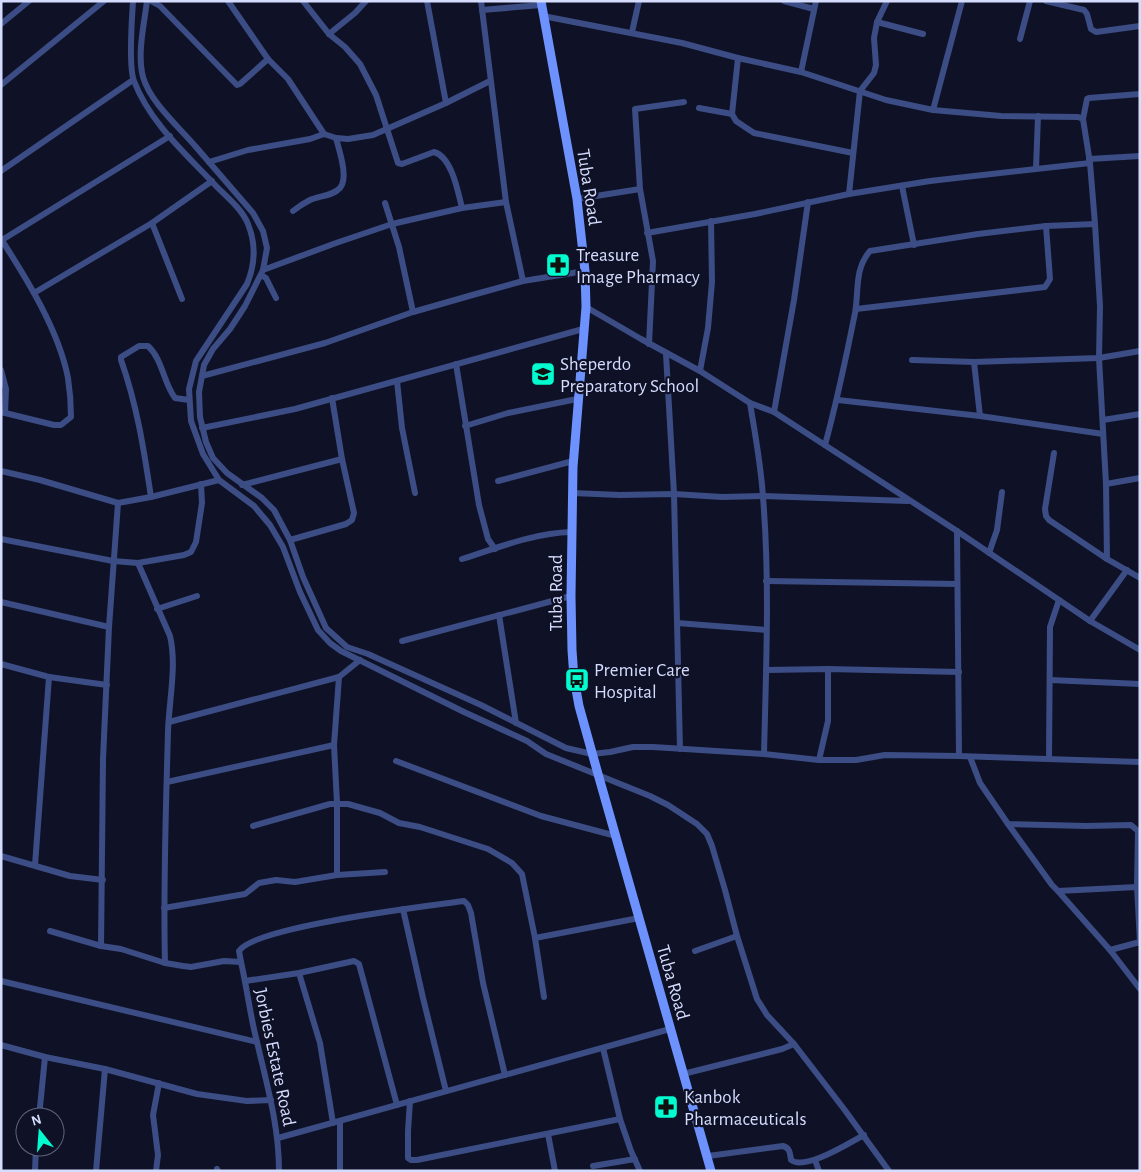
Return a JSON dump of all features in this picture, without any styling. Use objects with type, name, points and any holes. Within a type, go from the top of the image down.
[{"type":"street","points":[[1,24],[29,1]]},
{"type":"street","points":[[1,86],[104,1]]},
{"type":"street","points":[[133,1],[131,67],[133,80],[145,105],[170,136],[238,209],[248,224],[254,250],[252,272],[247,284],[196,361],[189,389],[191,421],[194,431],[203,454],[219,480],[254,506],[270,525],[283,547],[300,592],[318,630],[330,643],[341,651],[527,741],[546,754],[598,774],[668,805],[697,824],[707,834],[726,890],[737,936],[757,999],[767,1015],[794,1044],[864,1135],[889,1171]]},
{"type":"street","points":[[147,1],[142,44],[143,76],[153,98],[254,213],[263,230],[267,248],[262,273],[245,306],[230,329],[213,349],[204,365],[198,392],[200,417],[206,442],[213,458],[227,473],[262,498],[274,510],[290,540],[303,577],[326,628],[347,647],[368,654],[481,705],[566,748],[592,754],[633,747],[764,754],[819,760],[856,760],[885,755],[1140,762]]},
{"type":"street","points":[[151,1],[160,6],[237,85],[268,58]]},
{"type":"street","points":[[228,1],[268,58],[288,79],[324,134]]},
{"type":"street","points":[[303,1],[329,34],[345,47],[360,64],[376,95],[398,163],[400,164],[434,152],[442,156],[452,170],[462,208]]},
{"type":"street","points":[[329,34],[366,1]]},
{"type":"street","points":[[427,1],[446,103]]},
{"type":"street","points":[[480,1],[506,202],[524,281]]},
{"type":"street","points":[[632,32],[639,1]]},
{"type":"street","points":[[784,1],[814,9]]},
{"type":"street","points":[[801,72],[816,1]]},
{"type":"street","points":[[849,194],[860,91],[874,72],[876,66],[874,48],[877,22],[887,1]]},
{"type":"street","points":[[933,110],[962,1]]},
{"type":"street","points":[[1020,39],[1030,1]]},
{"type":"street","points":[[1046,1],[1084,10],[1091,29],[1096,32],[1140,26]]},
{"type":"street","points":[[482,10],[541,3]]},
{"type":"street","name":"Tuba Road","points":[[541,3],[576,199],[585,271],[586,307],[577,399],[572,493],[570,596],[574,678],[579,706],[592,754],[711,1171]]},
{"type":"street","points":[[543,16],[682,43],[801,72],[886,100],[933,110],[1000,116],[1078,117],[1083,119]]},
{"type":"street","points":[[877,22],[923,34]]},
{"type":"street","points":[[738,58],[732,114],[736,121],[754,133],[852,153]]},
{"type":"street","points":[[1,171],[133,80]]},
{"type":"street","points":[[208,162],[248,150],[310,139],[324,134],[348,139],[373,135],[446,103],[490,81]]},
{"type":"street","points":[[1108,559],[1099,358],[1100,306],[1090,161],[1083,119],[1087,99],[1089,98],[1140,94]]},
{"type":"street","points":[[649,344],[653,261],[640,189],[635,109],[684,102]]},
{"type":"street","points":[[699,108],[732,114]]},
{"type":"street","points":[[1036,169],[1038,116]]},
{"type":"street","points":[[1,370],[6,390],[3,413],[61,426],[71,417],[68,378],[59,348],[34,292],[2,239],[170,136]]},
{"type":"street","points":[[293,211],[310,200],[335,192],[340,188],[344,172],[336,138]]},
{"type":"street","points":[[647,232],[755,214],[849,194],[1090,161],[1140,156]]},
{"type":"street","points":[[34,292],[152,223],[212,181]]},
{"type":"street","points":[[902,186],[914,245]]},
{"type":"street","points":[[576,199],[640,189]]},
{"type":"street","points":[[262,273],[336,243],[392,224],[462,208],[506,202]]},
{"type":"street","points":[[774,412],[794,300],[808,202]]},
{"type":"street","points":[[385,203],[399,246],[413,312]]},
{"type":"street","points":[[700,371],[708,328],[712,282],[711,221]]},
{"type":"street","points":[[152,223],[182,299]]},
{"type":"street","points":[[826,445],[838,400],[856,309],[857,281],[860,270],[870,251],[978,234],[1046,226],[1095,224]]},
{"type":"street","points":[[856,309],[1045,287],[1050,279],[1046,226]]},
{"type":"street","points":[[202,376],[325,343],[413,312],[524,281],[585,271]]},
{"type":"street","points":[[262,273],[276,298]]},
{"type":"street","points":[[586,307],[666,354],[700,371],[750,403],[774,412],[957,531],[1090,621],[1140,650]]},
{"type":"street","points":[[202,428],[295,410],[332,398],[583,329]]},
{"type":"street","points":[[152,497],[139,421],[121,357],[139,346],[148,346],[160,363],[170,391],[175,398],[190,400]]},
{"type":"street","points":[[912,360],[974,362],[1099,358],[1140,351]]},
{"type":"street","points":[[666,354],[674,494],[680,749]]},
{"type":"street","points":[[974,362],[980,416]]},
{"type":"street","points":[[456,364],[479,505],[488,539],[495,549]]},
{"type":"street","points":[[397,381],[402,428],[415,493]]},
{"type":"street","points":[[290,540],[346,524],[352,520],[354,513],[342,460],[332,398]]},
{"type":"street","points":[[465,426],[508,413],[577,399]]},
{"type":"street","points":[[838,400],[980,416],[1103,434]]},
{"type":"street","points":[[750,403],[764,496],[766,581],[764,754]]},
{"type":"street","points":[[1103,420],[1140,414]]},
{"type":"street","points":[[1054,453],[1045,510],[1046,516],[1049,520],[1108,559],[1140,578]]},
{"type":"street","points":[[242,485],[342,460]]},
{"type":"street","points":[[498,481],[573,461]]},
{"type":"street","points":[[1,470],[118,503],[152,497],[219,480]]},
{"type":"street","points":[[1106,484],[1140,478]]},
{"type":"street","points":[[1,540],[113,561],[138,562],[184,555],[191,552],[196,542],[202,503],[201,484]]},
{"type":"street","points":[[989,553],[997,530],[1002,492]]},
{"type":"street","points":[[572,493],[620,495],[674,494],[722,497],[764,496],[909,501]]},
{"type":"street","points":[[101,946],[103,759],[109,627],[118,503]]},
{"type":"street","points":[[957,531],[959,756]]},
{"type":"street","points":[[462,560],[545,536],[571,532]]},
{"type":"street","points":[[138,562],[170,636],[173,648],[168,722],[164,908],[165,962]]},
{"type":"street","points":[[1090,621],[1127,570]]},
{"type":"street","points":[[766,581],[957,584]]},
{"type":"street","points":[[157,609],[197,596]]},
{"type":"street","points":[[402,641],[570,596]]},
{"type":"street","points":[[1049,759],[1050,627],[1059,600]]},
{"type":"street","points":[[1,602],[109,627]]},
{"type":"street","points":[[499,615],[516,723]]},
{"type":"street","points":[[677,623],[766,630]]},
{"type":"street","points":[[168,722],[339,677],[360,660]]},
{"type":"street","points":[[1,664],[49,677],[107,685]]},
{"type":"street","points":[[766,670],[828,668],[959,672]]},
{"type":"street","points":[[819,760],[828,721],[828,668]]},
{"type":"street","points":[[35,865],[49,677]]},
{"type":"street","points":[[337,874],[337,803],[334,745],[339,677]]},
{"type":"street","points":[[1050,680],[1140,684]]},
{"type":"street","points":[[167,782],[334,745]]},
{"type":"street","points":[[970,757],[980,783],[1052,885],[1110,950],[1140,989]]},
{"type":"street","points":[[396,761],[541,816],[616,836]]},
{"type":"street","points":[[254,826],[337,803],[348,804],[364,807],[398,823],[420,827],[488,849],[512,863],[522,874],[544,996]]},
{"type":"street","points":[[1008,824],[1131,825],[1138,831],[1137,887],[1140,942],[1110,950]]},
{"type":"street","points":[[1,856],[70,876],[103,880]]},
{"type":"street","points":[[164,908],[245,894],[259,883],[276,880],[295,882],[337,874],[385,872]]},
{"type":"street","points":[[1058,891],[1137,887]]},
{"type":"street","points":[[446,1091],[403,909],[464,900],[468,905],[483,983],[505,1075]]},
{"type":"street","name":"Jorbies Estate Road","points":[[279,1171],[278,1138],[271,1100],[256,1042],[239,951],[244,946],[273,934],[304,926],[403,909]]},
{"type":"street","points":[[535,938],[639,918]]},
{"type":"street","points":[[50,931],[101,946],[121,949],[190,967],[224,961],[241,962]]},
{"type":"street","points":[[695,951],[737,936]]},
{"type":"street","points":[[245,981],[299,973],[354,961],[359,964],[397,1105]]},
{"type":"street","points":[[299,973],[320,1043],[336,1122],[340,1171]]},
{"type":"street","points":[[1,981],[256,1042]]},
{"type":"street","points":[[278,1138],[670,1029]]},
{"type":"street","points":[[683,1074],[782,1049],[794,1044]]},
{"type":"street","points":[[1,1045],[209,1096],[247,1101],[271,1100]]},
{"type":"street","points":[[603,1048],[620,1119],[640,1171]]},
{"type":"street","points":[[40,1107],[45,1057]]},
{"type":"street","points":[[96,1171],[105,1069]]},
{"type":"street","points":[[156,1171],[158,1155],[153,1115],[159,1083]]},
{"type":"street","points":[[410,1101],[408,1158],[411,1160],[620,1119]]},
{"type":"street","points":[[548,1134],[555,1171]]},
{"type":"street","points":[[791,1160],[796,1163],[815,1160],[864,1135]]},
{"type":"street","points":[[708,1156],[783,1146],[790,1150],[794,1171]]},
{"type":"street","points":[[36,1157],[36,1171]]},
{"type":"street","points":[[593,1166],[635,1159]]},
{"type":"street","points":[[815,1160],[819,1171]]},
{"type":"place","name":"Treasure Image Pharmacy","points":[[558,265]]},
{"type":"place","name":"Sheperdo Preparatory School","points":[[543,374]]},
{"type":"place","name":"Premier Care Hospital","points":[[577,680]]},
{"type":"place","name":"Kanbok Pharmaceuticals","points":[[666,1107]]}]
